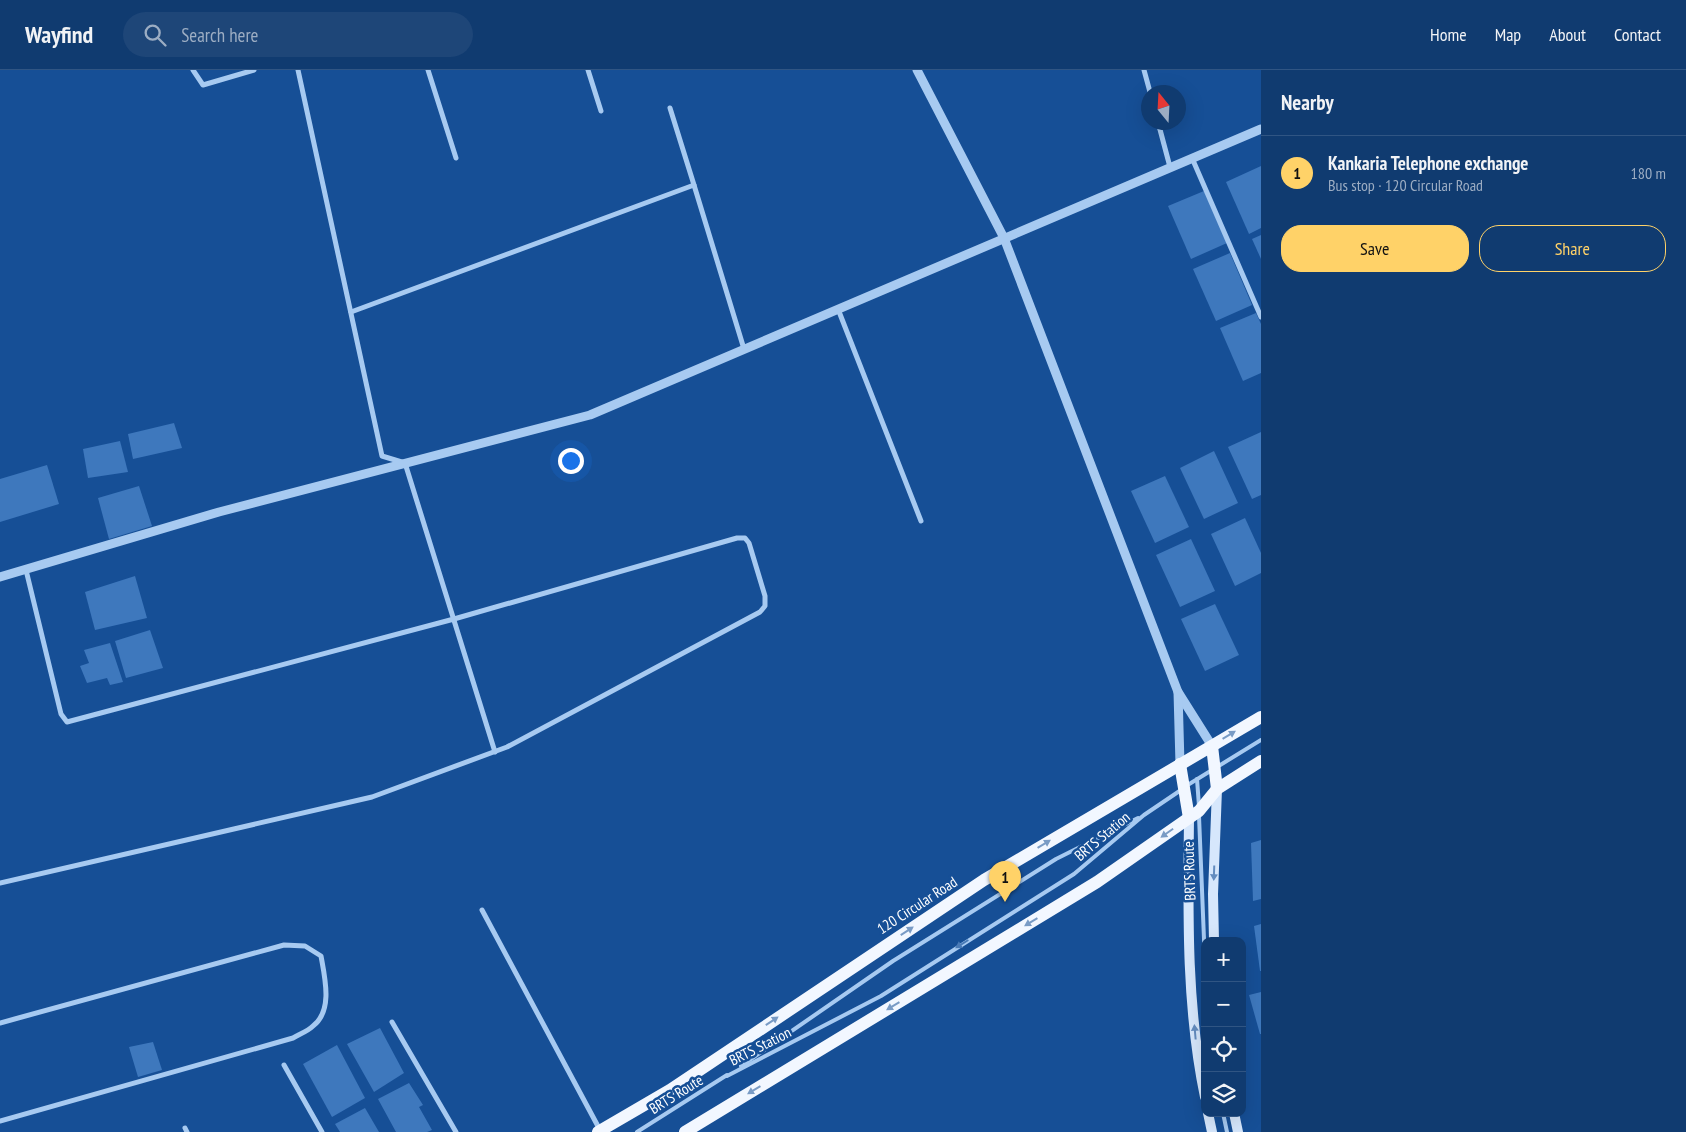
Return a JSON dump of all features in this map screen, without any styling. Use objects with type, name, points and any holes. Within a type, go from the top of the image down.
[{"type":"main road","name":"120 Circular Road","points":[[599,1131],[670,1090],[984,880],[1261,717]]},
{"type":"main road","points":[[1212,746],[1217,789],[1213,894],[1214,937]]},
{"type":"main road","points":[[685,1132],[1097,882],[1194,815],[1217,789],[1261,761]]},
{"type":"main road","points":[[1180,764],[1184,787],[1194,815],[1189,961],[1197,1062],[1201,1080]]},
{"type":"main road","points":[[1209,1117],[1212,1132]]},
{"type":"main road","points":[[1235,1117],[1238,1132]]},
{"type":"street","points":[[193,70],[203,85],[254,70]]},
{"type":"street","points":[[298,70],[382,456],[405,463]]},
{"type":"street","points":[[428,70],[456,158]]},
{"type":"street","points":[[588,70],[601,111]]},
{"type":"street","points":[[917,70],[1004,238],[1178,692],[1212,746]]},
{"type":"street","points":[[1144,70],[1148,85]]},
{"type":"street","points":[[670,108],[744,349]]},
{"type":"street","points":[[0,577],[219,512],[590,414],[1261,129]]},
{"type":"street","points":[[1160,130],[1170,167]]},
{"type":"street","points":[[1192,158],[1261,317]]},
{"type":"street","points":[[351,312],[694,185]]},
{"type":"street","points":[[838,309],[921,521]]},
{"type":"street","points":[[405,463],[495,752]]},
{"type":"street","points":[[0,883],[372,797],[507,748],[760,612],[765,606],[765,596],[749,544],[745,538],[738,538],[454,619],[67,722],[61,714],[26,570]]},
{"type":"street","points":[[1178,692],[1180,764]]},
{"type":"street","points":[[482,910],[599,1131]]},
{"type":"street","points":[[0,1023],[284,945],[305,946],[321,956],[325,979],[325,1012],[314,1026],[293,1038],[0,1121]]},
{"type":"street","points":[[392,1022],[456,1132]]},
{"type":"street","points":[[284,1064],[322,1132]]},
{"type":"lane","points":[[1144,815],[1198,778],[1261,740]]},
{"type":"lane","name":"BRTS Route","points":[[1198,778],[1194,815],[1203,937]]},
{"type":"lane","name":"BRTS Station","points":[[727,1076],[892,961],[1056,858],[1144,815]]},
{"type":"lane","name":"BRTS Station","points":[[727,1076],[881,996],[1074,874],[1144,815]]},
{"type":"lane","name":"BRTS Route","points":[[637,1132],[727,1076]]},
{"type":"lane","points":[[1224,1117],[1227,1132]]},
{"type":"building","points":[[1261,166],[1261,228],[1249,234],[1226,182]]},
{"type":"building","points":[[1204,191],[1227,243],[1191,259],[1168,206]]},
{"type":"building","points":[[1261,235],[1261,259],[1252,239]]},
{"type":"building","points":[[1230,253],[1252,305],[1216,321],[1193,269]]},
{"type":"building","points":[[1256,313],[1261,324],[1261,373],[1243,381],[1220,328]]},
{"type":"building","points":[[174,423],[182,448],[133,459],[128,434]]},
{"type":"building","points":[[1261,432],[1261,495],[1252,499],[1228,447]]},
{"type":"building","points":[[120,441],[128,472],[88,478],[83,449]]},
{"type":"building","points":[[1214,451],[1238,503],[1204,519],[1180,468]]},
{"type":"building","points":[[47,465],[59,504],[0,522],[0,479]]},
{"type":"building","points":[[1165,476],[1189,527],[1155,543],[1131,491]]},
{"type":"building","points":[[139,486],[152,526],[109,539],[98,498]]},
{"type":"building","points":[[1245,518],[1261,553],[1261,573],[1235,586],[1211,534]]},
{"type":"building","points":[[1191,539],[1215,591],[1180,607],[1156,555]]},
{"type":"building","points":[[135,576],[147,618],[95,630],[85,592]]},
{"type":"building","points":[[1215,604],[1239,655],[1205,671],[1181,619]]},
{"type":"building","points":[[150,630],[163,668],[126,678],[115,641]]},
{"type":"building","points":[[110,643],[123,682],[110,685],[107,678],[87,683],[80,666],[89,663],[84,650]]},
{"type":"building","points":[[1261,840],[1261,899],[1253,901],[1251,843]]},
{"type":"building","points":[[1261,924],[1261,971],[1260,971],[1254,926]]},
{"type":"building","points":[[1261,992],[1261,1034],[1260,1034],[1249,995]]},
{"type":"building","points":[[380,1028],[404,1073],[374,1092],[347,1044]]},
{"type":"building","points":[[153,1042],[162,1070],[138,1077],[129,1047]]},
{"type":"building","points":[[337,1045],[365,1098],[332,1117],[303,1064]]},
{"type":"building","points":[[409,1083],[423,1105],[419,1107],[432,1130],[427,1132],[396,1132],[378,1099]]},
{"type":"building","points":[[365,1108],[379,1132],[340,1132],[335,1124]]},
{"type":"place","name":"Kankaria Telephone exchange","points":[[1005,902]]}]
